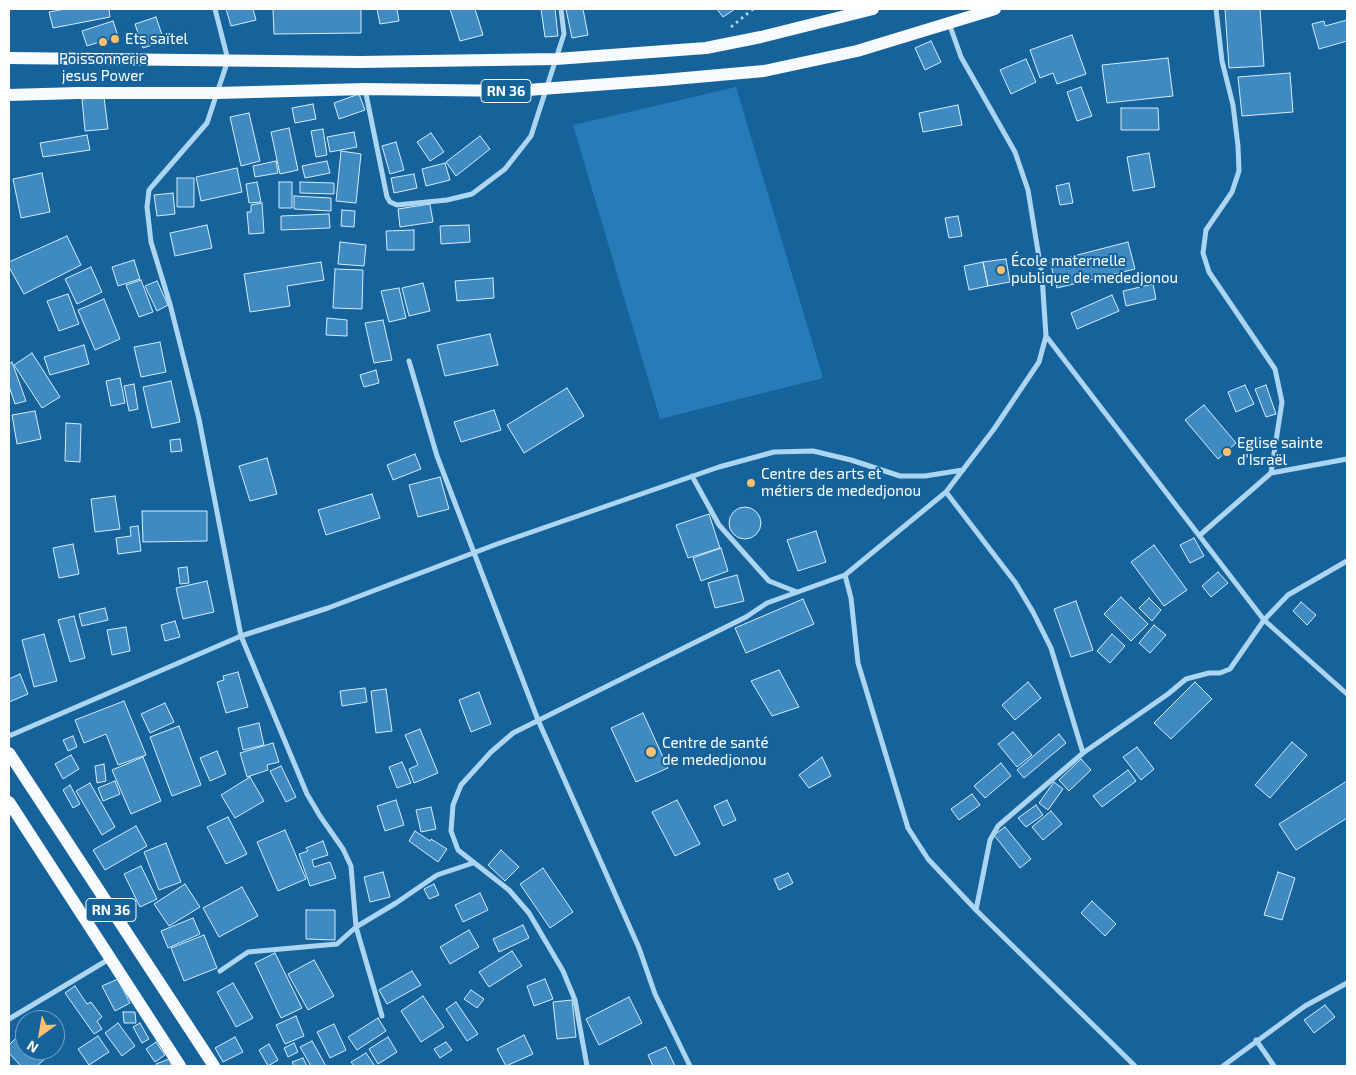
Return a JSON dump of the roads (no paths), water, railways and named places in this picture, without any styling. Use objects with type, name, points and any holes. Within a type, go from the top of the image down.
[{"type":"main road","name":"RN 36","points":[[11,56],[360,62],[556,59],[706,48],[761,37],[873,9]]},
{"type":"main road","name":"RN 36","points":[[9,97],[78,93],[217,93],[365,89],[514,91],[764,71],[857,51],[995,9]]},
{"type":"main road","name":"RN 36","points":[[9,752],[214,1066]]},
{"type":"main road","name":"RN 36","points":[[9,802],[180,1066]]},
{"type":"street","points":[[215,9],[228,60],[207,122],[150,190],[147,207],[151,242],[170,304],[199,419],[241,636],[307,794],[343,848],[352,866],[356,927],[382,1016]]},
{"type":"street","points":[[365,89],[386,197],[390,202],[397,205],[447,200],[472,194],[505,169],[531,136],[564,34],[561,9]]},
{"type":"street","points":[[1216,9],[1222,60],[1232,105],[1238,146],[1239,171],[1232,192],[1206,230],[1203,253],[1209,272],[1274,369],[1282,402],[1272,473]]},
{"type":"street","points":[[587,1066],[575,1000],[563,971],[529,914],[509,890],[458,850],[451,831],[453,805],[461,785],[491,752],[513,733],[746,617],[766,603],[845,575],[946,492],[994,429],[1039,362],[1046,336],[1042,276],[1028,190],[1015,152],[961,57],[949,23]]},
{"type":"street","points":[[1046,336],[1264,620],[1347,694]]},
{"type":"street","points":[[409,360],[437,456],[538,720],[639,948],[659,1003],[690,1066]]},
{"type":"street","points":[[9,736],[241,636],[328,608],[474,553],[692,476],[774,452],[814,451],[851,460],[900,476],[925,476],[963,470]]},
{"type":"street","points":[[1200,535],[1272,473],[1347,459]]},
{"type":"street","points":[[692,476],[719,525],[769,581],[798,592]]},
{"type":"street","points":[[946,492],[1015,582],[1033,612],[1051,648],[1083,753]]},
{"type":"street","points":[[976,910],[990,840],[998,826],[1083,753],[1168,694],[1186,679],[1209,673],[1220,673],[1230,669],[1264,620],[1288,594],[1347,562]]},
{"type":"street","points":[[845,575],[851,598],[858,662],[908,828],[928,860],[976,910],[1135,1066]]},
{"type":"street","points":[[220,971],[248,952],[337,944],[356,927],[437,875],[473,863]]},
{"type":"street","points":[[9,1019],[111,957]]},
{"type":"street","points":[[1223,1066],[1305,1006],[1347,983]]},
{"type":"street","points":[[1256,1040],[1274,1066]]},
{"type":"place","name":"Ets saïtel","points":[[115,39]]},
{"type":"place","name":"Poissonnerie jesus Power","points":[[103,42]]},
{"type":"place","name":"École maternelle publique de mededjonou","points":[[1001,270]]},
{"type":"place","name":"Eglise sainte d'Israël","points":[[1227,452]]},
{"type":"place","name":"Centre des arts et métiers de mededjonou","points":[[751,483]]},
{"type":"place","name":"Centre de santé de mededjonou","points":[[651,752]]}]
